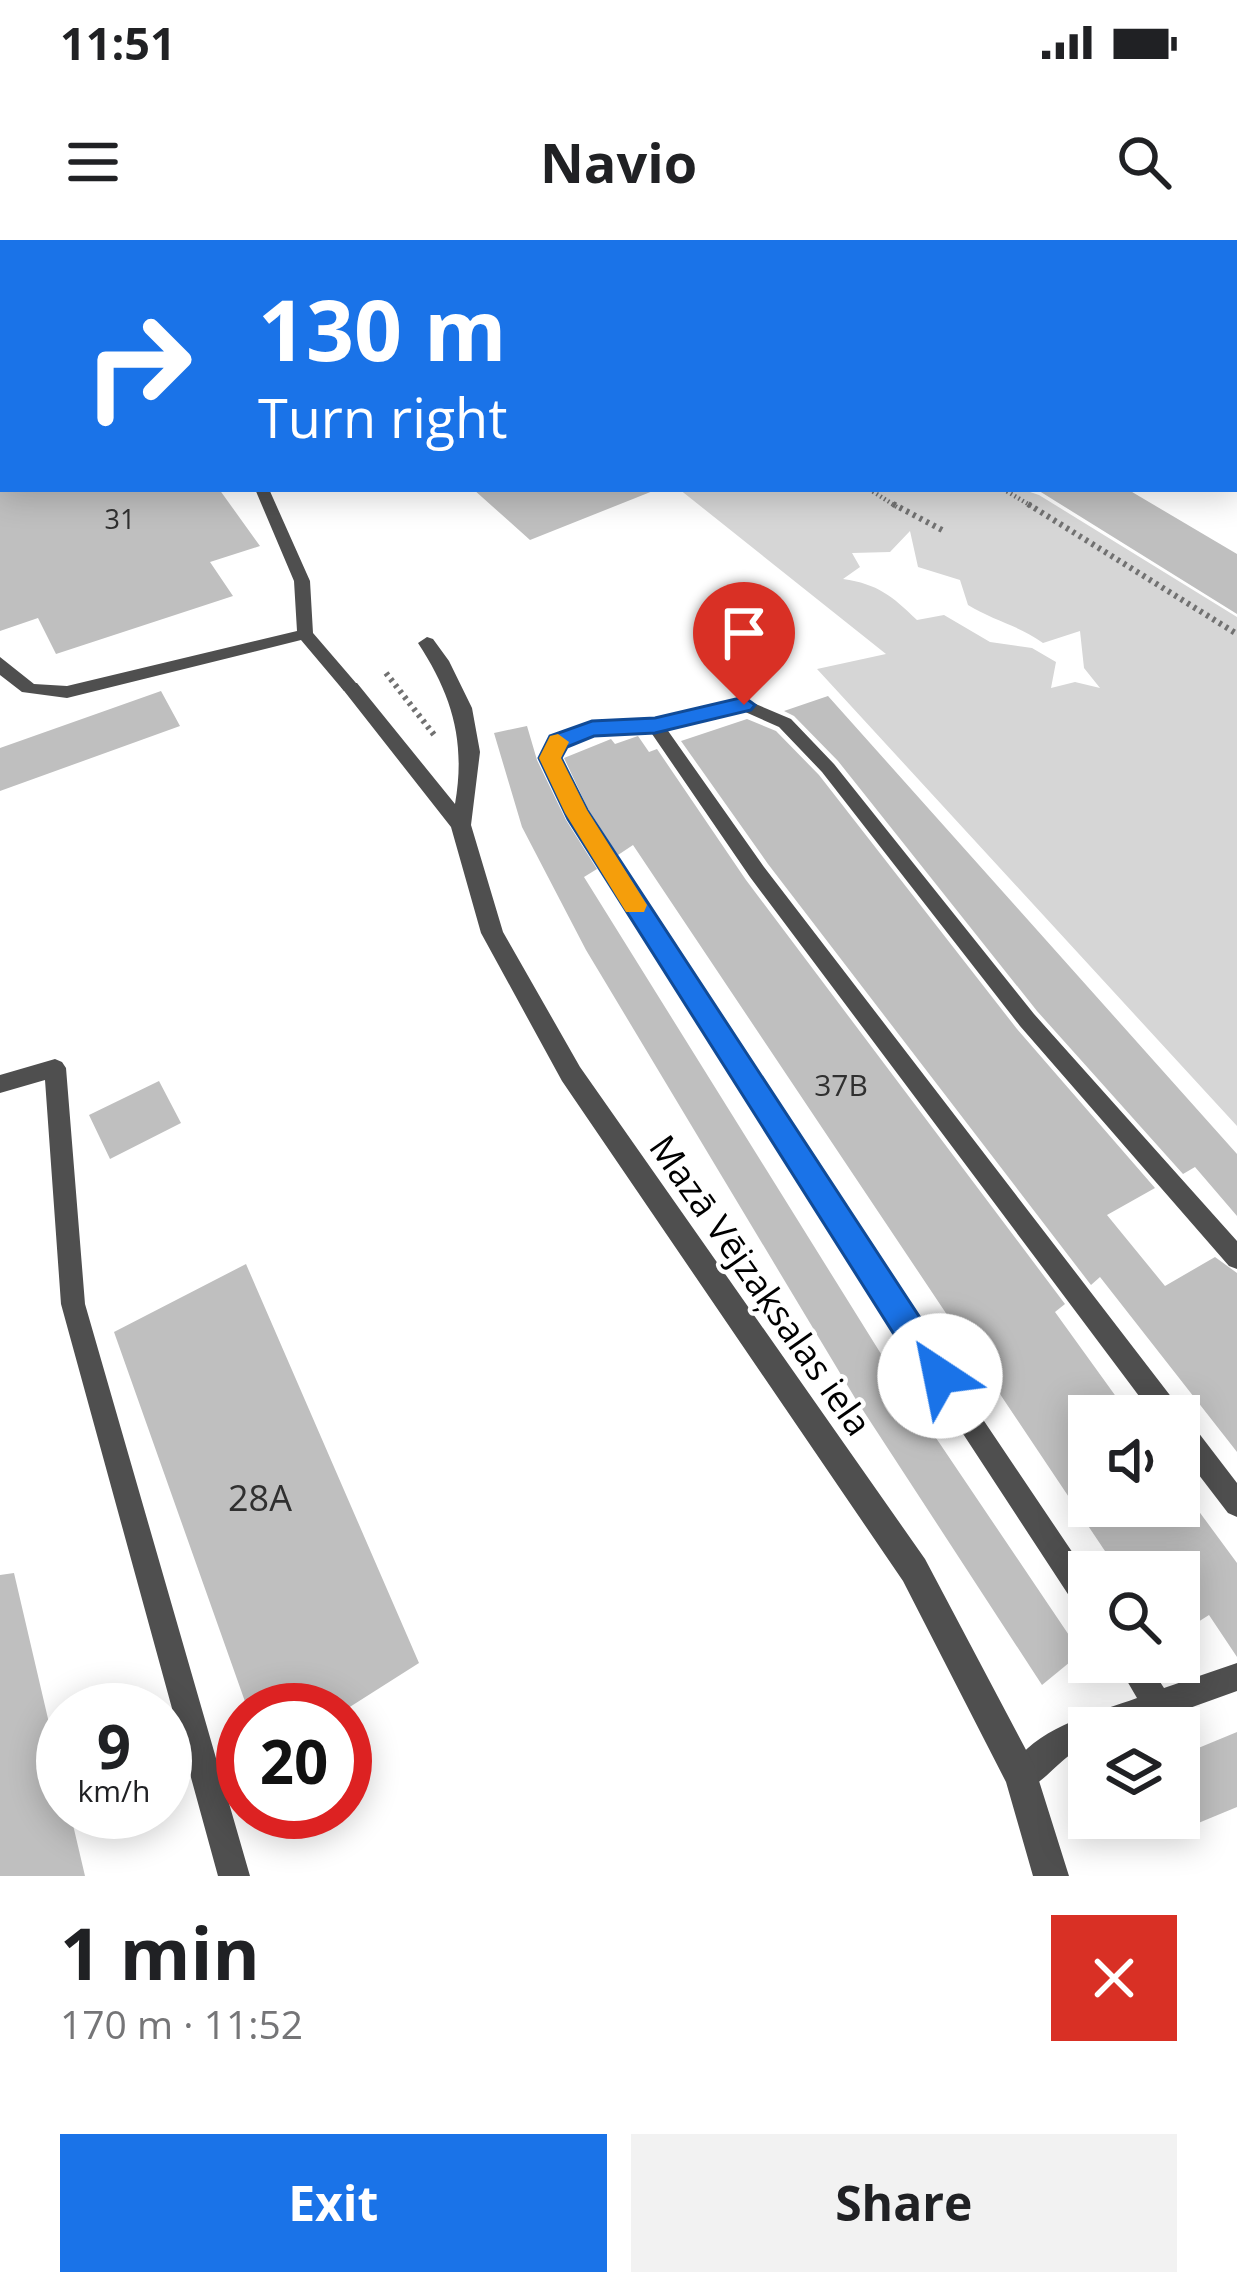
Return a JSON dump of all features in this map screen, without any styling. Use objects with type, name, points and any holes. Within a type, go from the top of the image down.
[{"type":"street","points":[[427,643],[454,677],[464,716],[473,776],[461,825]]},
{"type":"street","points":[[350,687],[461,825]]},
{"type":"street","name":"Mazā Vējzaķsalas iela","points":[[461,825],[492,933],[571,1074],[914,1570],[1022,1777],[1051,1876]]},
{"type":"lane","points":[[263,492],[302,581],[305,634],[350,687]]},
{"type":"lane","points":[[0,662],[10,680],[42,694],[68,692],[305,634]]},
{"type":"lane","points":[[1068,1569],[816,1190],[577,813],[550,758],[558,742],[592,729],[655,725],[744,705],[785,723],[805,741],[1027,1020],[1237,1258]]},
{"type":"lane","points":[[655,725],[757,872],[1154,1395]]},
{"type":"lane","points":[[0,1084],[55,1068],[73,1304],[234,1876]]},
{"type":"lane","points":[[1200,1456],[1237,1504]]},
{"type":"lane","points":[[1152,1707],[1237,1677]]},
{"type":"lane","points":[[1144,1683],[1158,1705]]},
{"type":"lane","points":[[1022,1777],[1068,1736]]},
{"type":"path","points":[[873,492],[912,518],[944,531]]},
{"type":"path","points":[[1008,492],[1237,634]]},
{"type":"shaded area","points":[[683,492],[1030,492],[1237,617],[1237,1126],[817,669],[886,654]],"holes":[[[910,531],[918,567],[960,580],[968,605],[1043,643],[1080,631],[1084,668],[1100,688],[1075,682],[1051,688],[1056,662],[1032,648],[990,642],[944,615],[917,620],[884,592],[843,579],[860,567],[852,553],[890,552]]]},
{"type":"building","points":[[0,492],[221,492],[260,546],[210,562],[233,596],[56,654],[38,618],[0,631]]},
{"type":"building","points":[[476,492],[650,492],[530,540]]},
{"type":"building","points":[[1041,492],[1132,492],[1237,554],[1237,614]]},
{"type":"building","points":[[161,691],[180,726],[0,791],[0,748]]},
{"type":"building","points":[[828,696],[1237,1154],[1237,1216],[1195,1167],[1183,1174],[1037,1011],[838,761],[784,711]]},
{"type":"building","points":[[747,719],[776,731],[819,775],[1017,1029],[1155,1188],[1107,1215],[1165,1286],[1215,1257],[1237,1273],[1237,1452],[1200,1405],[1200,1395],[1192,1395],[1100,1277],[1091,1285],[768,864],[681,741]]},
{"type":"building","points":[[527,726],[537,760],[566,820],[597,869],[584,877],[901,1386],[1068,1634],[1068,1664],[1042,1685],[855,1398],[586,950],[522,827],[494,733]]},
{"type":"building","points":[[638,736],[649,752],[657,749],[746,880],[1065,1304],[1055,1312],[1115,1395],[1068,1395],[1068,1496],[633,845],[618,855],[588,809],[564,758],[611,739],[615,744]]},
{"type":"building","points":[[159,1081],[181,1123],[110,1159],[89,1115]]},
{"type":"building","points":[[246,1264],[419,1663],[372,1693],[372,1683],[238,1683],[114,1332]]},
{"type":"building","points":[[1200,1513],[1237,1563],[1237,1657],[1209,1615],[1200,1621],[1200,1551],[1105,1551],[1089,1527],[1200,1527]]},
{"type":"building","points":[[14,1573],[40,1683],[36,1683],[36,1839],[76,1839],[85,1876],[0,1876],[0,1575]]},
{"type":"building","points":[[1237,1732],[1237,1807],[1200,1822],[1200,1747]]},
{"type":"slow traffic","points":[[558,742],[550,758],[577,813],[635,905]]},
{"type":"route","points":[[744,705],[694,712],[655,725],[592,729],[558,742],[550,758],[577,813],[940,1376]]}]
